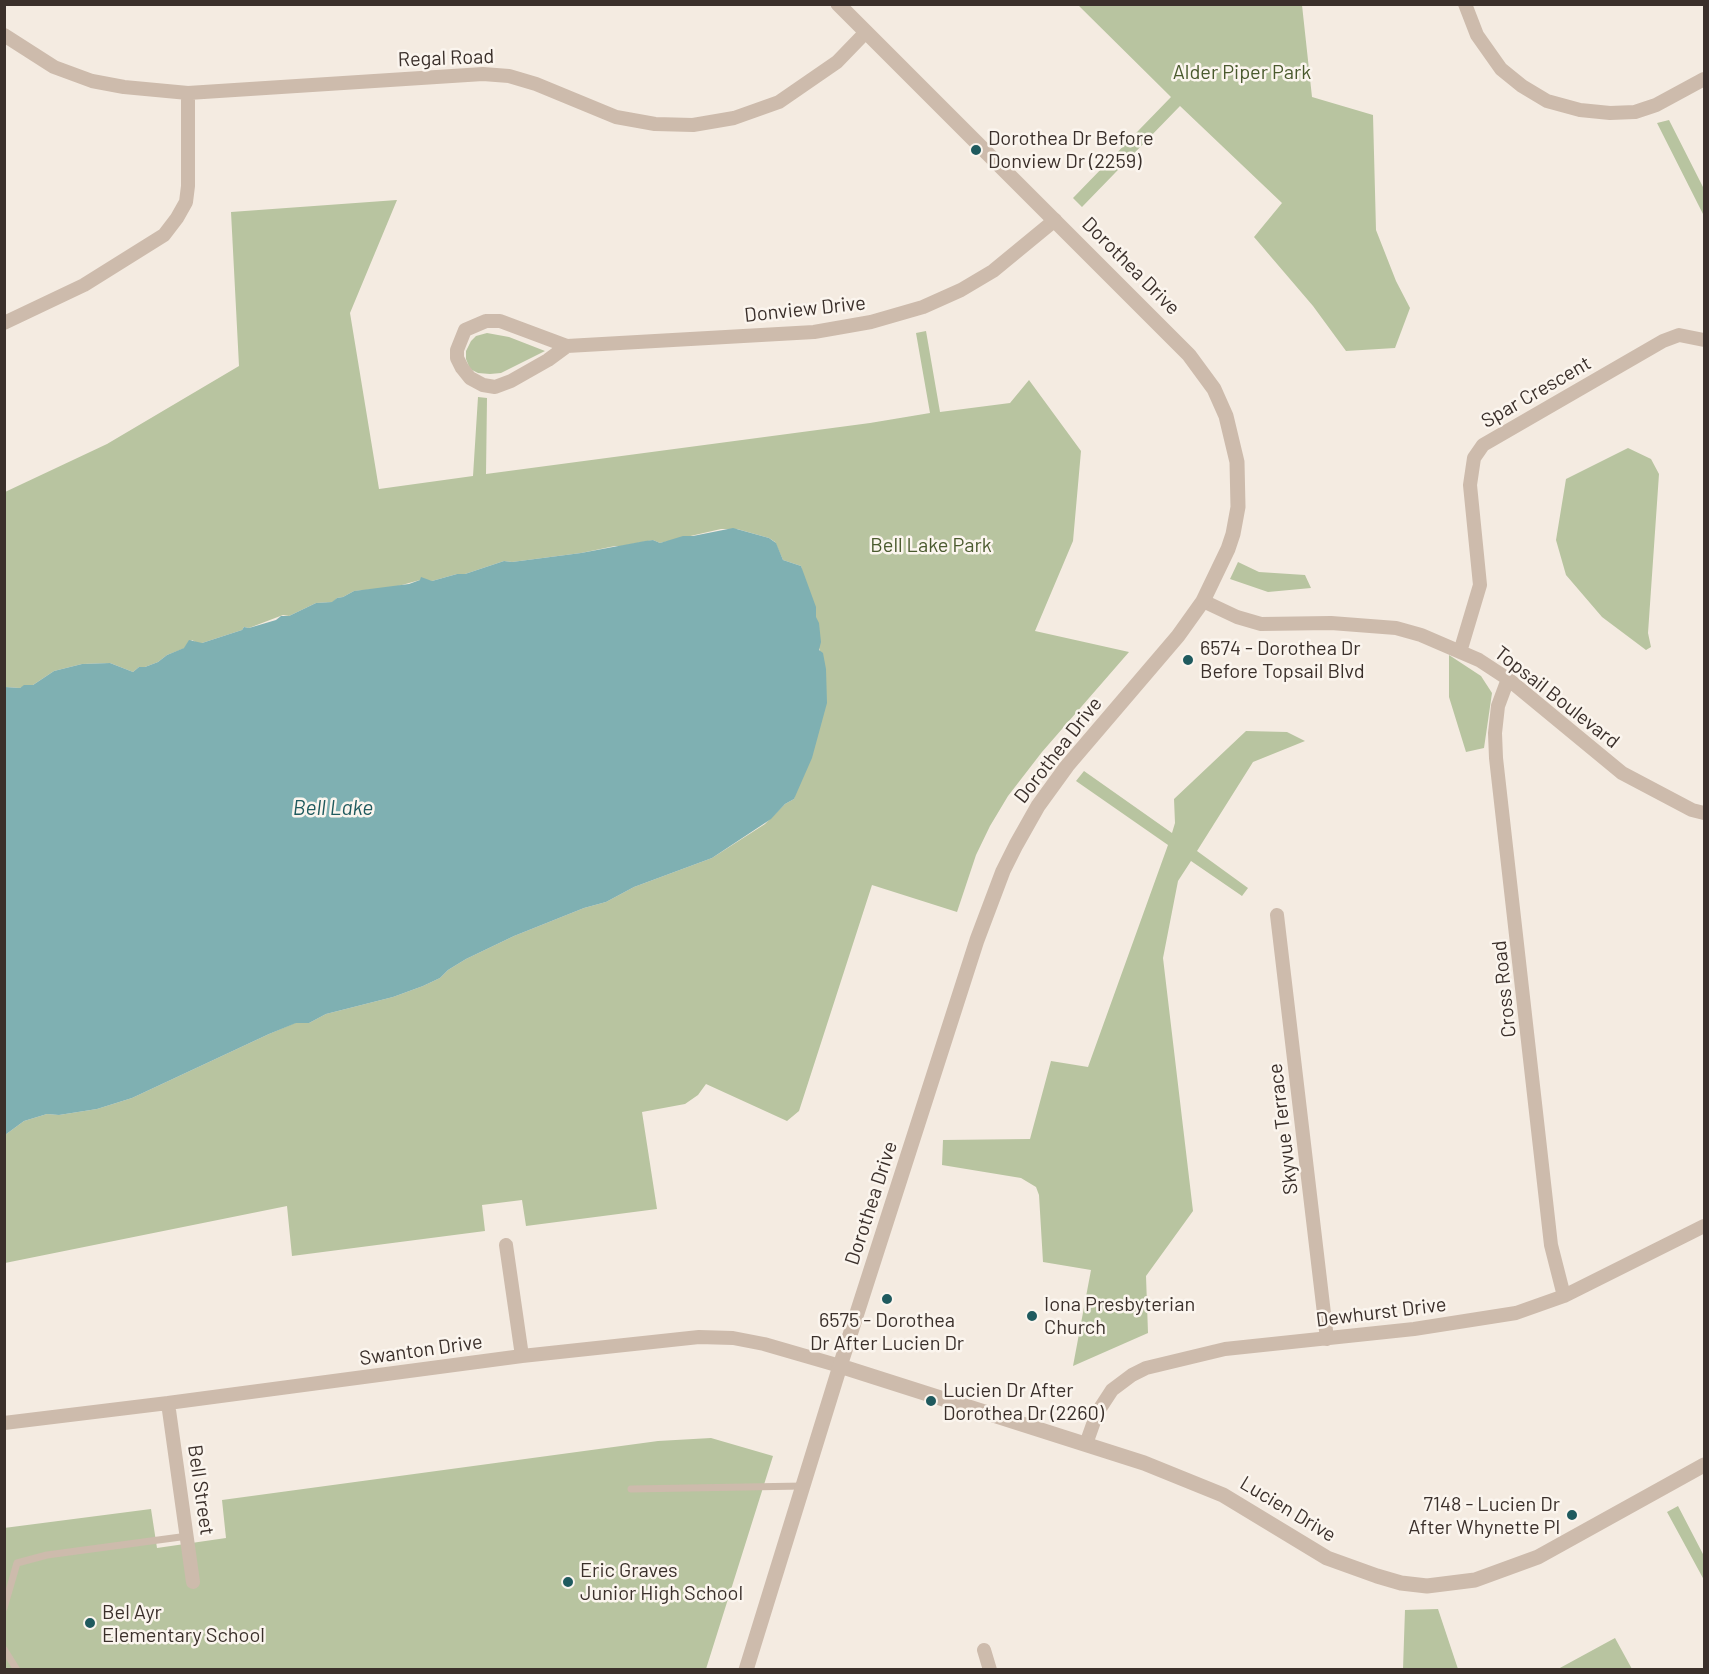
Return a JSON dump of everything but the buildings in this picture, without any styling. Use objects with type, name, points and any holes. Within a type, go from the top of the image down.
[{"type":"street","name":"Dorothea Drive","points":[[746,1670],[840,1366],[977,940],[1003,871],[1038,806],[1178,636],[1203,601],[1228,549],[1238,507],[1237,462],[1226,416],[1214,389],[1189,355],[838,4]]},
{"type":"street","points":[[1465,4],[1477,36],[1501,69],[1547,101],[1580,110],[1610,113],[1635,112],[1656,105],[1704,79]]},
{"type":"street","name":"Regal Road","points":[[4,35],[54,67],[92,81],[124,87],[189,93],[483,74],[510,76],[536,84],[616,117],[655,124],[693,125],[734,118],[779,102],[837,62],[866,32]]},
{"type":"street","points":[[4,323],[84,285],[164,235],[186,202],[189,93]]},
{"type":"street","name":"Donview Drive","points":[[567,346],[548,360],[511,381],[495,387],[483,385],[470,378],[462,368],[457,350],[465,330],[486,321],[500,321],[567,346],[814,332],[871,322],[923,308],[962,290],[993,271],[1055,220]]},
{"type":"street","name":"Spar Crescent","points":[[1460,652],[1480,585],[1470,485],[1474,458],[1483,445],[1663,341],[1679,335],[1704,340]]},
{"type":"street","name":"Topsail Boulevard","points":[[1203,601],[1237,617],[1261,624],[1331,623],[1396,628],[1421,635],[1479,660],[1508,679],[1622,773],[1692,810],[1704,813]]},
{"type":"street","name":"Cross Road","points":[[1508,679],[1497,706],[1496,758],[1551,1245],[1564,1296]]},
{"type":"street","name":"Skyvue Terrace","points":[[1277,915],[1327,1339]]},
{"type":"street","name":"Dewhurst Drive","points":[[1086,1444],[1097,1413],[1107,1396],[1117,1386],[1140,1371],[1225,1349],[1327,1339],[1506,1315],[1564,1296],[1704,1226]]},
{"type":"street","points":[[506,1245],[522,1356]]},
{"type":"street","name":"Swanton Drive","points":[[4,1423],[168,1404],[522,1356],[699,1337],[733,1338],[764,1344],[840,1366]]},
{"type":"street","name":"Lucien Drive","points":[[840,1366],[1144,1463],[1223,1495],[1327,1558],[1348,1567],[1401,1583],[1427,1586],[1475,1580],[1538,1557],[1704,1465]]},
{"type":"street","name":"Bell Street","points":[[168,1404],[194,1582]]},
{"type":"street","points":[[984,1650],[990,1670]]},
{"type":"lane","points":[[631,1489],[803,1486]]},
{"type":"lane","points":[[4,1608],[17,1563],[47,1555],[188,1536]]},
{"type":"lane","points":[[4,1649],[17,1670]]},
{"type":"green space","name":"Alder Piper Park","points":[[1078,5],[1302,5],[1312,97],[1373,115],[1376,230],[1396,281],[1410,308],[1395,348],[1346,351],[1313,306],[1254,237],[1282,203],[1180,106],[1082,207],[1073,198],[1171,97]]},
{"type":"green space","points":[[1669,120],[1704,189],[1704,216],[1657,123]]},
{"type":"green space","name":"Bell Lake Park","points":[[397,200],[350,313],[379,489],[473,476],[478,397],[487,398],[486,474],[930,413],[916,333],[926,331],[940,412],[1010,403],[1029,380],[1081,451],[1073,541],[1035,631],[1129,652],[1042,752],[1008,796],[976,855],[957,912],[872,885],[799,1111],[787,1121],[706,1084],[698,1095],[685,1104],[642,1112],[657,1209],[526,1226],[522,1200],[482,1205],[485,1231],[292,1256],[287,1206],[5,1263],[5,1135],[24,1121],[47,1114],[59,1115],[97,1109],[132,1098],[295,1023],[309,1023],[326,1014],[393,997],[423,986],[440,978],[466,959],[514,936],[584,908],[606,902],[634,887],[712,858],[765,824],[785,804],[794,799],[820,652],[801,566],[783,560],[775,542],[769,538],[737,529],[721,529],[660,543],[653,540],[581,553],[512,562],[504,561],[465,574],[432,581],[420,580],[391,588],[354,591],[333,602],[316,603],[289,616],[283,615],[249,628],[244,627],[242,630],[202,643],[192,640],[185,648],[167,655],[158,662],[139,667],[133,672],[110,663],[82,664],[54,671],[33,685],[20,688],[5,687],[5,492],[107,444],[239,366],[231,212]]},
{"type":"green space","points":[[487,333],[509,337],[545,351],[501,373],[478,373],[470,369],[466,351],[476,336]]},
{"type":"green space","points":[[1628,448],[1651,459],[1659,474],[1648,633],[1651,647],[1646,650],[1602,617],[1566,575],[1556,540],[1566,479]]},
{"type":"green space","points":[[1238,562],[1259,572],[1305,575],[1311,588],[1268,592],[1230,579]]},
{"type":"green space","points":[[1449,655],[1481,676],[1492,693],[1484,748],[1466,752],[1449,697]]},
{"type":"green space","points":[[1246,731],[1287,732],[1305,741],[1253,762],[1197,851],[1248,888],[1242,896],[1191,861],[1178,881],[1163,958],[1193,1211],[1146,1276],[1148,1333],[1073,1366],[1091,1270],[1043,1262],[1039,1195],[1036,1187],[1021,1178],[942,1165],[943,1140],[1030,1139],[1051,1061],[1088,1067],[1168,845],[1076,781],[1084,771],[1172,833],[1175,823],[1174,799]]},
{"type":"green space","points":[[711,1438],[773,1456],[706,1669],[5,1669],[4,1528],[151,1509],[157,1548],[226,1538],[222,1500],[658,1441]]},
{"type":"green space","points":[[1678,1506],[1704,1556],[1704,1580],[1667,1512]]},
{"type":"green space","points":[[1438,1609],[1458,1669],[1403,1669],[1405,1610]]},
{"type":"green space","points":[[1615,1638],[1632,1669],[1558,1669]]},
{"type":"water","name":"Bell Lake","points":[[733,528],[769,538],[776,543],[783,560],[801,566],[816,607],[821,642],[819,650],[823,653],[826,669],[827,703],[812,758],[794,799],[785,804],[771,819],[712,858],[634,887],[606,902],[584,908],[514,936],[466,959],[440,978],[423,986],[393,997],[326,1014],[309,1023],[296,1023],[132,1098],[97,1109],[59,1115],[47,1114],[24,1121],[5,1135],[5,687],[20,688],[24,685],[33,685],[54,671],[82,664],[110,663],[133,672],[139,667],[158,662],[167,655],[184,648],[189,640],[202,643],[242,630],[244,627],[249,628],[276,620],[281,616],[289,616],[316,603],[332,602],[354,591],[409,584],[420,580],[421,577],[432,581],[465,574],[504,561],[512,562],[581,553],[653,540],[660,543],[683,536]]},
{"type":"place","name":"Dorothea Dr Before Donview Dr (2259)","points":[[976,150]]},
{"type":"place","name":"6574 - Dorothea Dr Before Topsail Blvd","points":[[1188,660]]},
{"type":"place","name":"6575 - Dorothea Dr After Lucien Dr","points":[[887,1299]]},
{"type":"place","name":"Iona Presbyterian Church","points":[[1032,1316]]},
{"type":"place","name":"Lucien Dr After Dorothea Dr (2260)","points":[[931,1401]]},
{"type":"place","name":"7148 - Lucien Dr After Whynette Pl","points":[[1572,1515]]},
{"type":"place","name":"Eric Graves Junior High School","points":[[568,1582]]},
{"type":"place","name":"Bel Ayr Elementary School","points":[[90,1623]]}]
